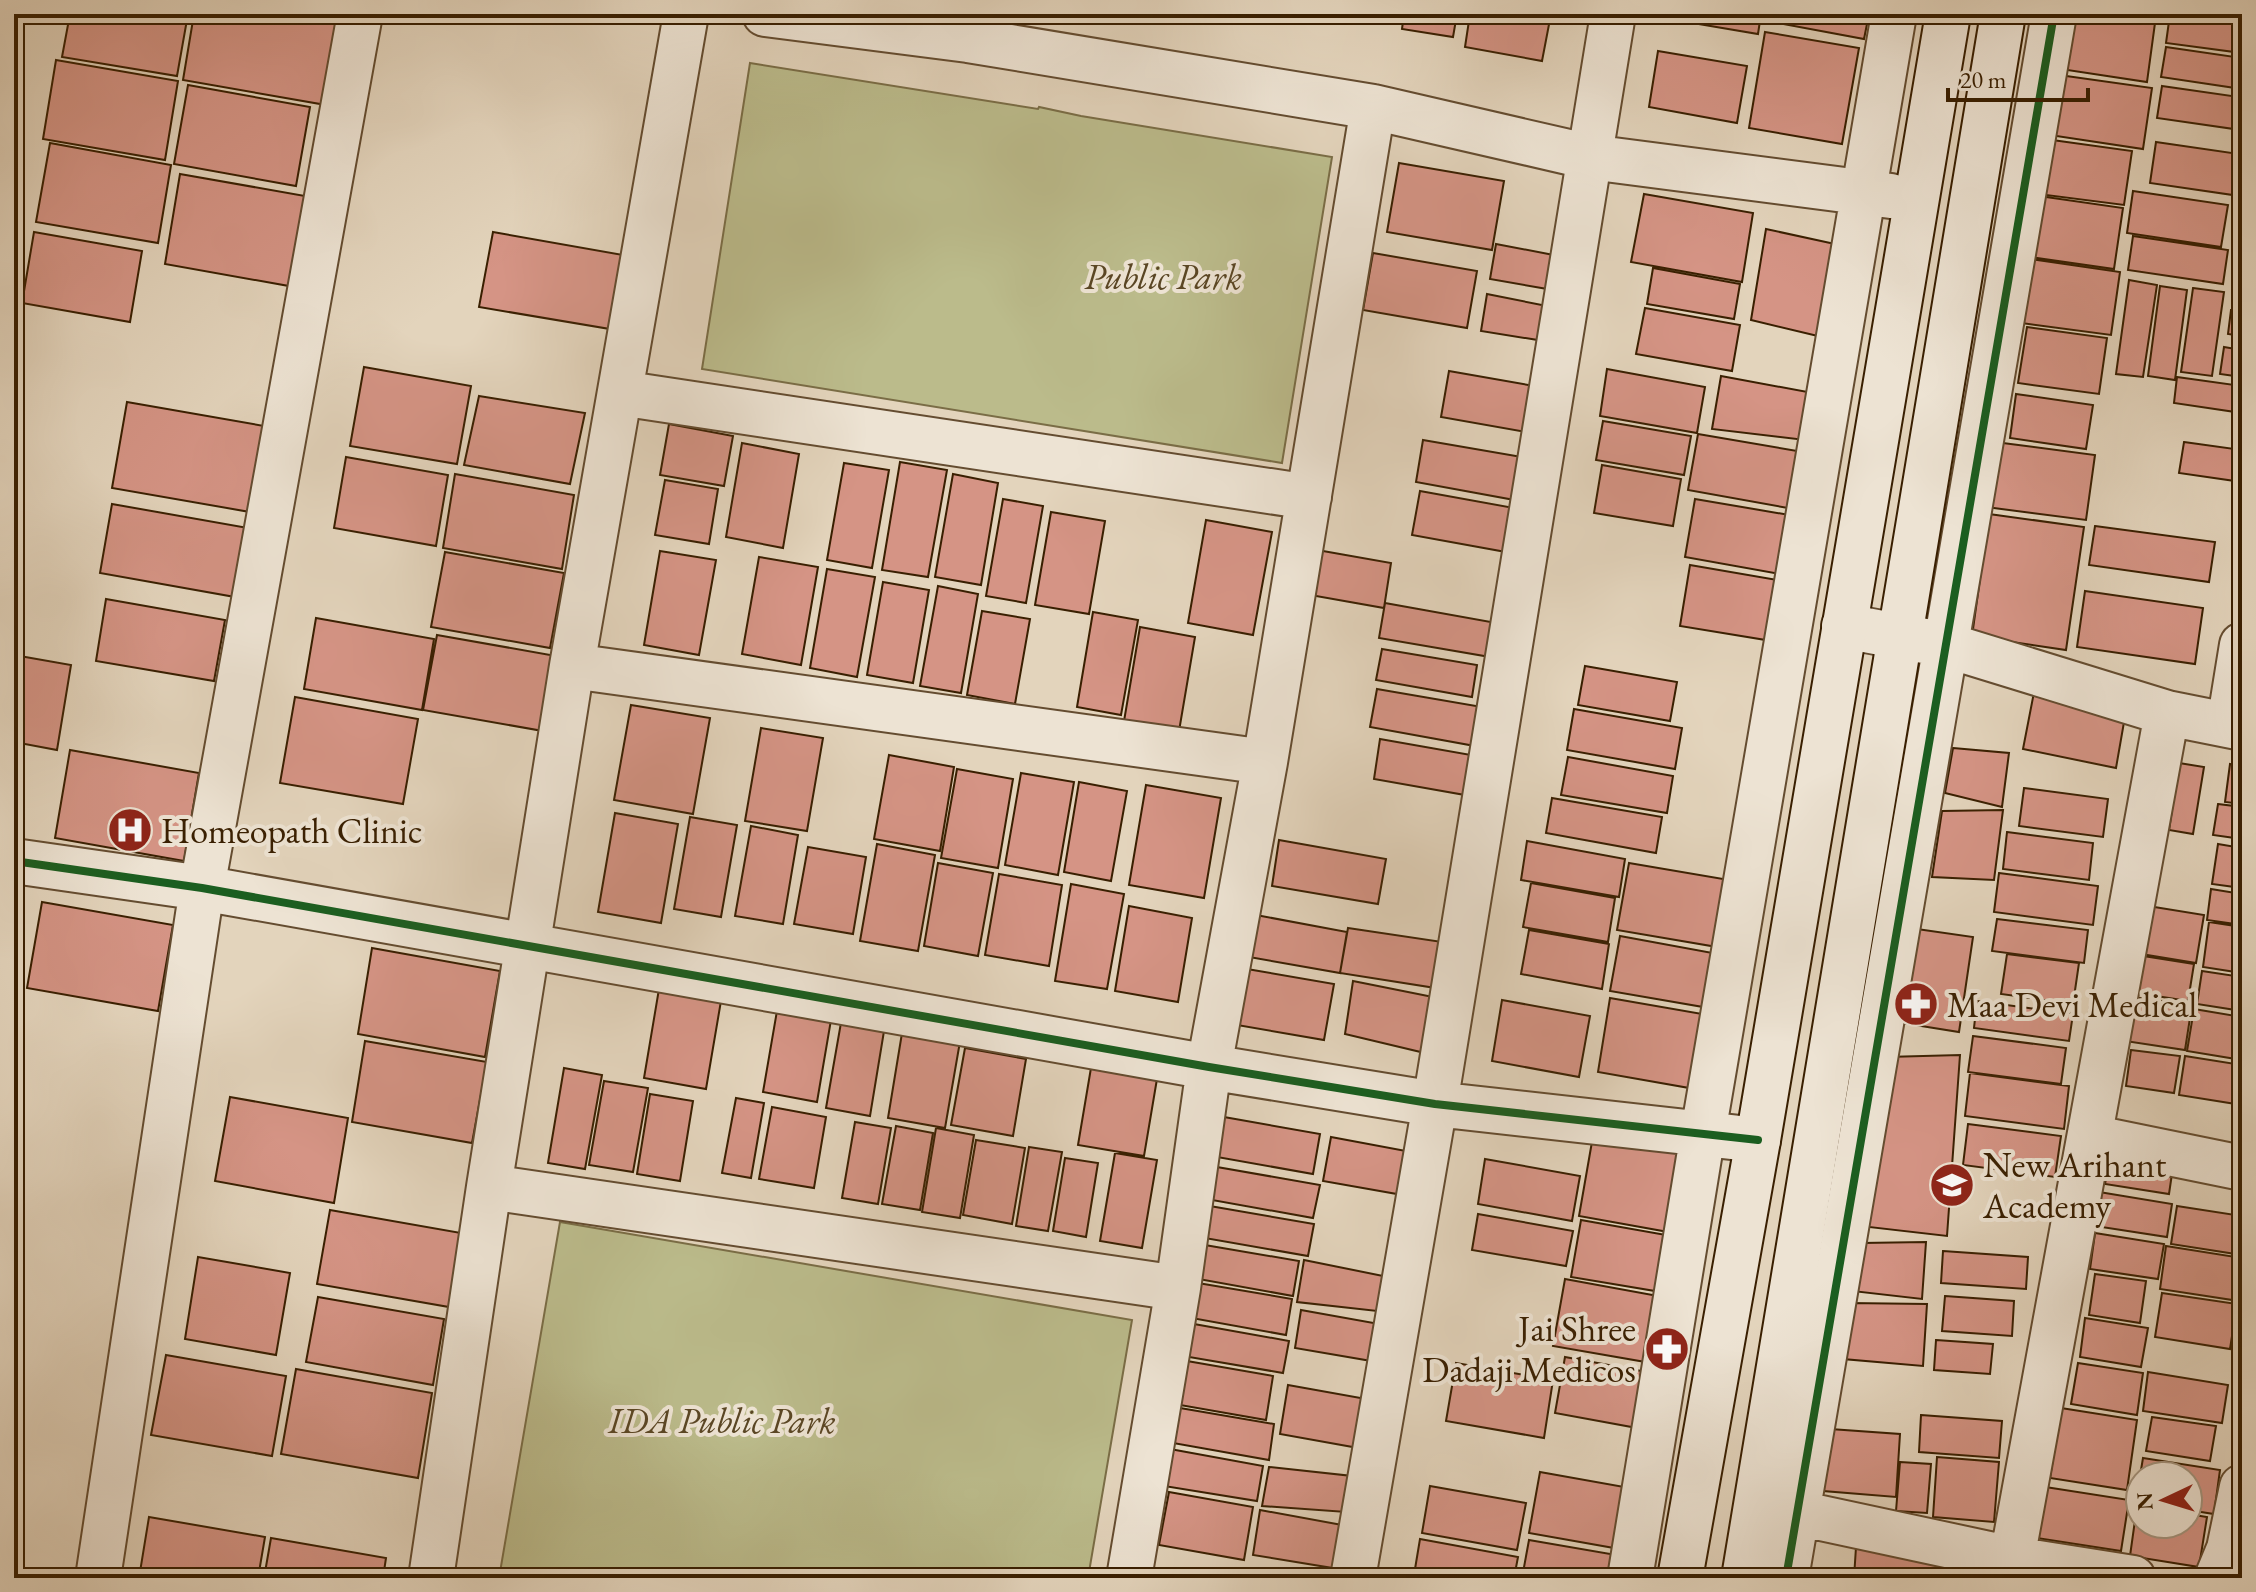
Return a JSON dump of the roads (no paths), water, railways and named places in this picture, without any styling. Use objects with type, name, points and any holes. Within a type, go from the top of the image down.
[{"type":"street","points":[[98,1578],[202,888],[360,14]]},
{"type":"street","points":[[431,1578],[489,1187],[572,666],[686,14]]},
{"type":"street","points":[[765,14],[971,27],[1373,107],[1590,157],[1917,200]]},
{"type":"street","points":[[1353,1578],[1435,1104],[1613,14]]},
{"type":"street","points":[[1630,1578],[1894,14]]},
{"type":"street","points":[[1680,1578],[1758,1140],[1948,14]]},
{"type":"street","points":[[1786,1578],[1778,1508],[1813,1157],[2003,14]]},
{"type":"street","points":[[1744,1578],[1778,1508],[1946,645],[2054,14]]},
{"type":"street","points":[[1129,1578],[1178,1288],[1209,1067],[1265,762],[1373,107]]},
{"type":"street","points":[[620,393],[1309,497]]},
{"type":"street","points":[[1844,626],[1901,634],[1946,645],[2167,713],[2236,727],[2242,645]]},
{"type":"street","points":[[572,666],[1265,762]]},
{"type":"street","points":[[2012,1559],[2167,713]]},
{"type":"street","points":[[14,861],[202,888],[1209,1067],[1435,1104],[1758,1140]]},
{"type":"street","points":[[2090,1137],[2242,1168]]},
{"type":"street","points":[[489,1187],[1178,1288]]},
{"type":"street","points":[[2217,1578],[2229,1549],[2242,1487]]},
{"type":"street","points":[[1778,1508],[2012,1559],[2133,1578]]},
{"type":"place","name":"Homeopath Clinic","points":[[130,830]]},
{"type":"place","name":"Maa Devi Medical","points":[[1916,1004]]},
{"type":"place","name":"New Arihant Academy","points":[[1952,1185]]},
{"type":"place","name":"Jai Shree Dadaji Medicos","points":[[1667,1349]]},
{"type":"park label","name":"Public Park","points":[[1163,276]]},
{"type":"park label","name":"IDA Public Park","points":[[722,1420]]}]
